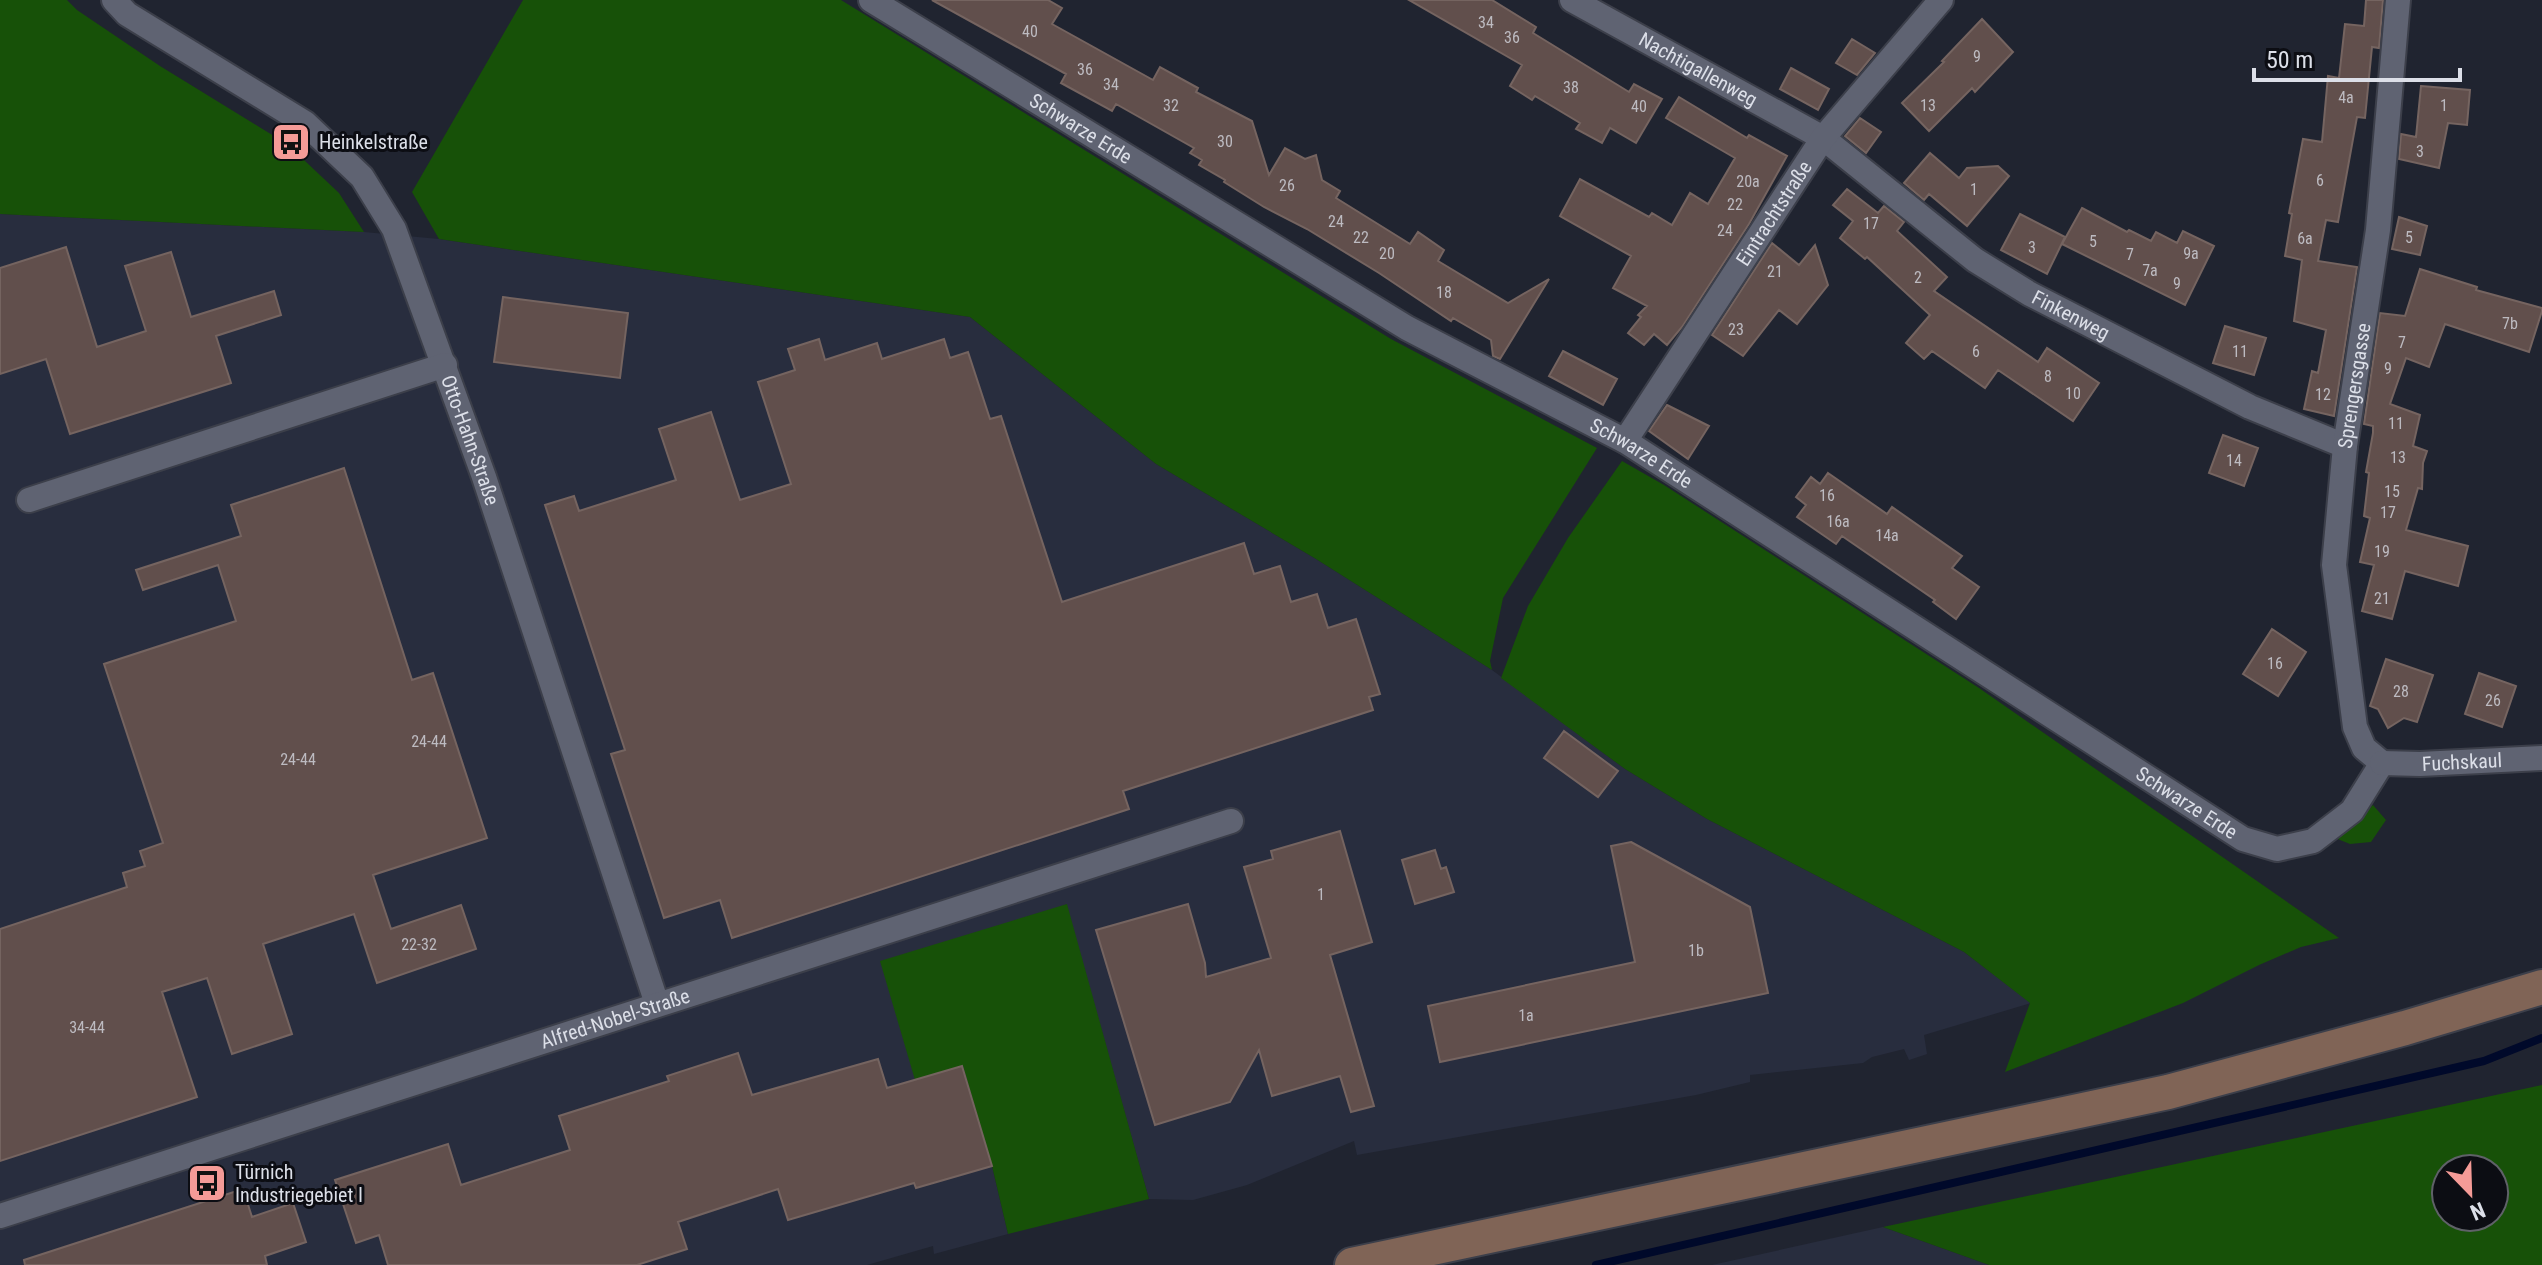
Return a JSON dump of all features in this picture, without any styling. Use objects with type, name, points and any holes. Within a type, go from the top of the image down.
[{"type":"main road","points":[[1352,1265],[2168,1092],[2405,1028],[2542,987]]},
{"type":"street","name":"Otto-Hahn-Straße","points":[[114,0],[127,14],[305,123],[362,177],[394,229],[484,477],[657,1004]]},
{"type":"street","name":"Schwarze Erde","points":[[871,0],[1407,328],[1625,441],[2243,839],[2277,849],[2313,841],[2352,811],[2382,763]]},
{"type":"street","name":"Nachtigallenweg","points":[[1572,0],[1823,138]]},
{"type":"street","name":"Eintrachtstraße","points":[[1625,441],[1823,138],[1941,0]]},
{"type":"street","name":"Sprengersgasse","points":[[2382,763],[2364,748],[2355,727],[2334,565],[2345,446],[2378,230],[2398,0]]},
{"type":"street","name":"Finkenweg","points":[[1823,138],[1975,260],[2030,294],[2250,407],[2345,446]]},
{"type":"street","points":[[29,500],[445,365]]},
{"type":"street","name":"Fuchskaul","points":[[2382,763],[2542,758]]},
{"type":"street","name":"Alfred-Nobel-Straße","points":[[0,1216],[1231,821]]},
{"type":"shaded area","points":[[0,214],[364,232],[439,239],[970,317],[1156,464],[1316,559],[1492,670],[1625,769],[1707,819],[1964,952],[2031,1003],[1924,1035],[1927,1054],[1909,1060],[1904,1049],[1872,1057],[1863,1063],[1750,1075],[1750,1082],[1696,1095],[1357,1155],[1354,1141],[1247,1185],[1193,1200],[1149,1199],[1066,904],[962,1066],[992,1166],[1008,1234],[934,1254],[933,1246],[867,1265],[0,1265]]},
{"type":"shaded area","points":[[1883,1227],[1989,1265],[1712,1265]]},
{"type":"green space","points":[[0,0],[67,0],[160,66],[287,144],[339,193],[364,232],[0,214]]},
{"type":"green space","points":[[523,0],[841,0],[1391,339],[1597,448],[1503,598],[1490,661],[1492,670],[1316,559],[1156,464],[970,317],[439,239],[412,192]]},
{"type":"green space","points":[[1622,461],[1979,688],[2339,938],[2301,947],[2183,1003],[2005,1072],[2030,1003],[1964,952],[1707,819],[1625,769],[1501,678],[1528,606],[1568,538]]},
{"type":"green space","points":[[2373,805],[2386,820],[2371,842],[2350,844],[2335,838]]},
{"type":"green space","points":[[1067,904],[1149,1199],[1008,1234],[963,1066],[915,1080],[880,961]]},
{"type":"green space","points":[[2542,1085],[2542,1265],[1989,1265],[1883,1227]]},
{"type":"building","points":[[932,0],[1048,0],[1062,8],[1052,24],[1153,80],[1160,67],[1198,88],[1196,92],[1252,121],[1269,175],[1285,148],[1305,159],[1316,155],[1322,180],[1340,191],[1336,198],[1410,244],[1418,232],[1444,250],[1438,261],[1508,303],[1549,279],[1500,359],[1493,356],[1491,340],[1453,318],[1451,321],[1379,273],[1224,182],[1199,165],[1202,160],[1190,153],[1194,148],[1116,104],[1112,111],[1061,83],[1066,74]]},
{"type":"building","points":[[1409,0],[1492,0],[1536,27],[1533,33],[1629,92],[1634,84],[1662,99],[1636,143],[1610,128],[1602,143],[1576,129],[1580,123],[1535,96],[1532,100],[1510,86],[1522,65]]},
{"type":"building","points":[[2366,0],[2383,0],[2379,48],[2372,47],[2365,118],[2357,117],[2338,222],[2326,220],[2318,261],[2357,267],[2334,416],[2304,409],[2312,371],[2318,373],[2326,330],[2294,321],[2302,260],[2285,256],[2292,214],[2289,213],[2303,139],[2322,142],[2328,76],[2339,78],[2345,24],[2364,26]]},
{"type":"building","points":[[1982,19],[2013,52],[1975,92],[1972,88],[1929,131],[1902,103]]},
{"type":"building","points":[[1852,39],[1875,53],[1857,75],[1836,63]]},
{"type":"building","points":[[1791,68],[1829,89],[1818,110],[1780,89]]},
{"type":"building","points":[[2421,86],[2470,90],[2467,125],[2448,123],[2439,168],[2399,159],[2401,134],[2416,137]]},
{"type":"building","points":[[1679,97],[1747,138],[1749,135],[1787,156],[1749,224],[1682,327],[1667,345],[1654,334],[1644,345],[1628,333],[1647,306],[1613,288],[1631,256],[1560,216],[1580,179],[1649,217],[1652,213],[1672,225],[1690,193],[1708,204],[1735,158],[1666,118]]},
{"type":"building","points":[[1860,118],[1881,132],[1866,153],[1845,136]]},
{"type":"building","points":[[1930,153],[1959,178],[1967,168],[1998,166],[2009,176],[1967,226],[1929,194],[1924,200],[1904,183]]},
{"type":"building","points":[[1847,189],[1878,213],[1884,206],[1904,222],[1897,231],[1947,277],[1934,291],[2038,362],[2047,348],[2099,383],[2073,421],[1998,370],[1985,388],[1932,351],[1924,359],[1906,343],[1930,315],[1867,257],[1865,259],[1840,238],[1853,221],[1833,205]]},
{"type":"building","points":[[2082,208],[2151,241],[2156,232],[2177,243],[2183,231],[2214,246],[2185,305],[2062,244]]},
{"type":"building","points":[[2020,214],[2065,237],[2047,274],[2001,250]]},
{"type":"building","points":[[2399,217],[2427,226],[2420,255],[2392,249]]},
{"type":"building","points":[[1772,243],[1799,265],[1815,245],[1828,285],[1797,324],[1779,310],[1743,356],[1712,335]]},
{"type":"building","points":[[66,247],[97,347],[146,331],[125,266],[171,252],[191,317],[274,291],[281,315],[216,336],[231,383],[70,434],[46,359],[0,374],[0,268]]},
{"type":"building","points":[[2420,269],[2477,287],[2476,290],[2542,308],[2542,311],[2529,352],[2445,324],[2429,367],[2406,358],[2390,404],[2420,415],[2413,446],[2427,451],[2423,463],[2422,489],[2418,488],[2406,530],[2468,546],[2458,586],[2405,571],[2392,619],[2362,611],[2374,565],[2360,562],[2370,518],[2364,516],[2369,473],[2366,472],[2373,433],[2373,426],[2364,424],[2380,313],[2405,316]]},
{"type":"building","points":[[503,297],[628,313],[620,378],[494,362]]},
{"type":"building","points":[[2225,326],[2266,338],[2254,375],[2213,363]]},
{"type":"building","points":[[819,339],[825,360],[877,343],[882,359],[944,339],[950,358],[968,352],[990,419],[1001,416],[1062,602],[1244,543],[1254,574],[1280,566],[1291,602],[1317,594],[1328,628],[1356,619],[1380,694],[1369,697],[1373,710],[1123,791],[1129,809],[732,938],[720,900],[664,918],[611,754],[625,750],[545,505],[574,496],[579,511],[676,480],[659,429],[711,412],[740,500],[791,484],[758,382],[795,370],[788,349]]},
{"type":"building","points":[[1563,351],[1617,379],[1603,405],[1549,376]]},
{"type":"building","points":[[1667,405],[1709,426],[1688,459],[1649,431]]},
{"type":"building","points":[[2223,435],[2258,448],[2244,486],[2209,473]]},
{"type":"building","points":[[344,468],[412,680],[433,673],[487,838],[373,875],[391,929],[461,905],[476,949],[377,983],[354,914],[263,944],[292,1034],[232,1054],[207,978],[162,992],[197,1097],[0,1161],[0,929],[127,887],[123,873],[145,866],[140,851],[163,843],[104,664],[236,621],[218,565],[143,590],[136,570],[241,536],[231,505]]},
{"type":"building","points":[[1828,473],[1887,514],[1892,507],[1962,556],[1952,568],[1979,587],[1956,619],[1933,602],[1935,600],[1842,536],[1836,544],[1797,517],[1806,505],[1796,497],[1811,477],[1820,484]]},
{"type":"building","points":[[2272,629],[2306,652],[2278,696],[2243,674]]},
{"type":"building","points":[[2386,659],[2433,675],[2417,722],[2404,718],[2388,728],[2378,709],[2370,706]]},
{"type":"building","points":[[2479,673],[2516,686],[2502,727],[2465,714]]},
{"type":"building","points":[[1564,731],[1618,771],[1598,797],[1544,758]]},
{"type":"building","points":[[1340,831],[1372,942],[1330,955],[1374,1106],[1351,1112],[1340,1076],[1272,1096],[1259,1050],[1230,1102],[1155,1125],[1096,930],[1188,904],[1206,977],[1271,958],[1244,867],[1273,859],[1271,851]]},
{"type":"building","points":[[1631,842],[1750,907],[1768,993],[1440,1062],[1428,1006],[1635,962],[1611,846]]},
{"type":"building","points":[[1435,850],[1441,869],[1446,867],[1454,892],[1415,904],[1402,860]]},
{"type":"building","points":[[738,1053],[752,1095],[878,1059],[887,1088],[962,1066],[992,1166],[916,1188],[914,1183],[788,1220],[778,1189],[678,1222],[687,1249],[637,1265],[388,1265],[379,1235],[356,1243],[335,1180],[448,1144],[461,1185],[570,1150],[559,1116],[669,1081],[667,1076]]},
{"type":"building","points":[[243,1189],[252,1217],[293,1203],[306,1242],[265,1256],[267,1265],[25,1265],[24,1260]]},
{"type":"waterway","points":[[1596,1265],[2484,1061],[2542,1038]]},
{"type":"place","name":"Heinkelstraße","points":[[291,142]]},
{"type":"place","name":"Türnich Industriegebiet I","points":[[207,1183]]}]
